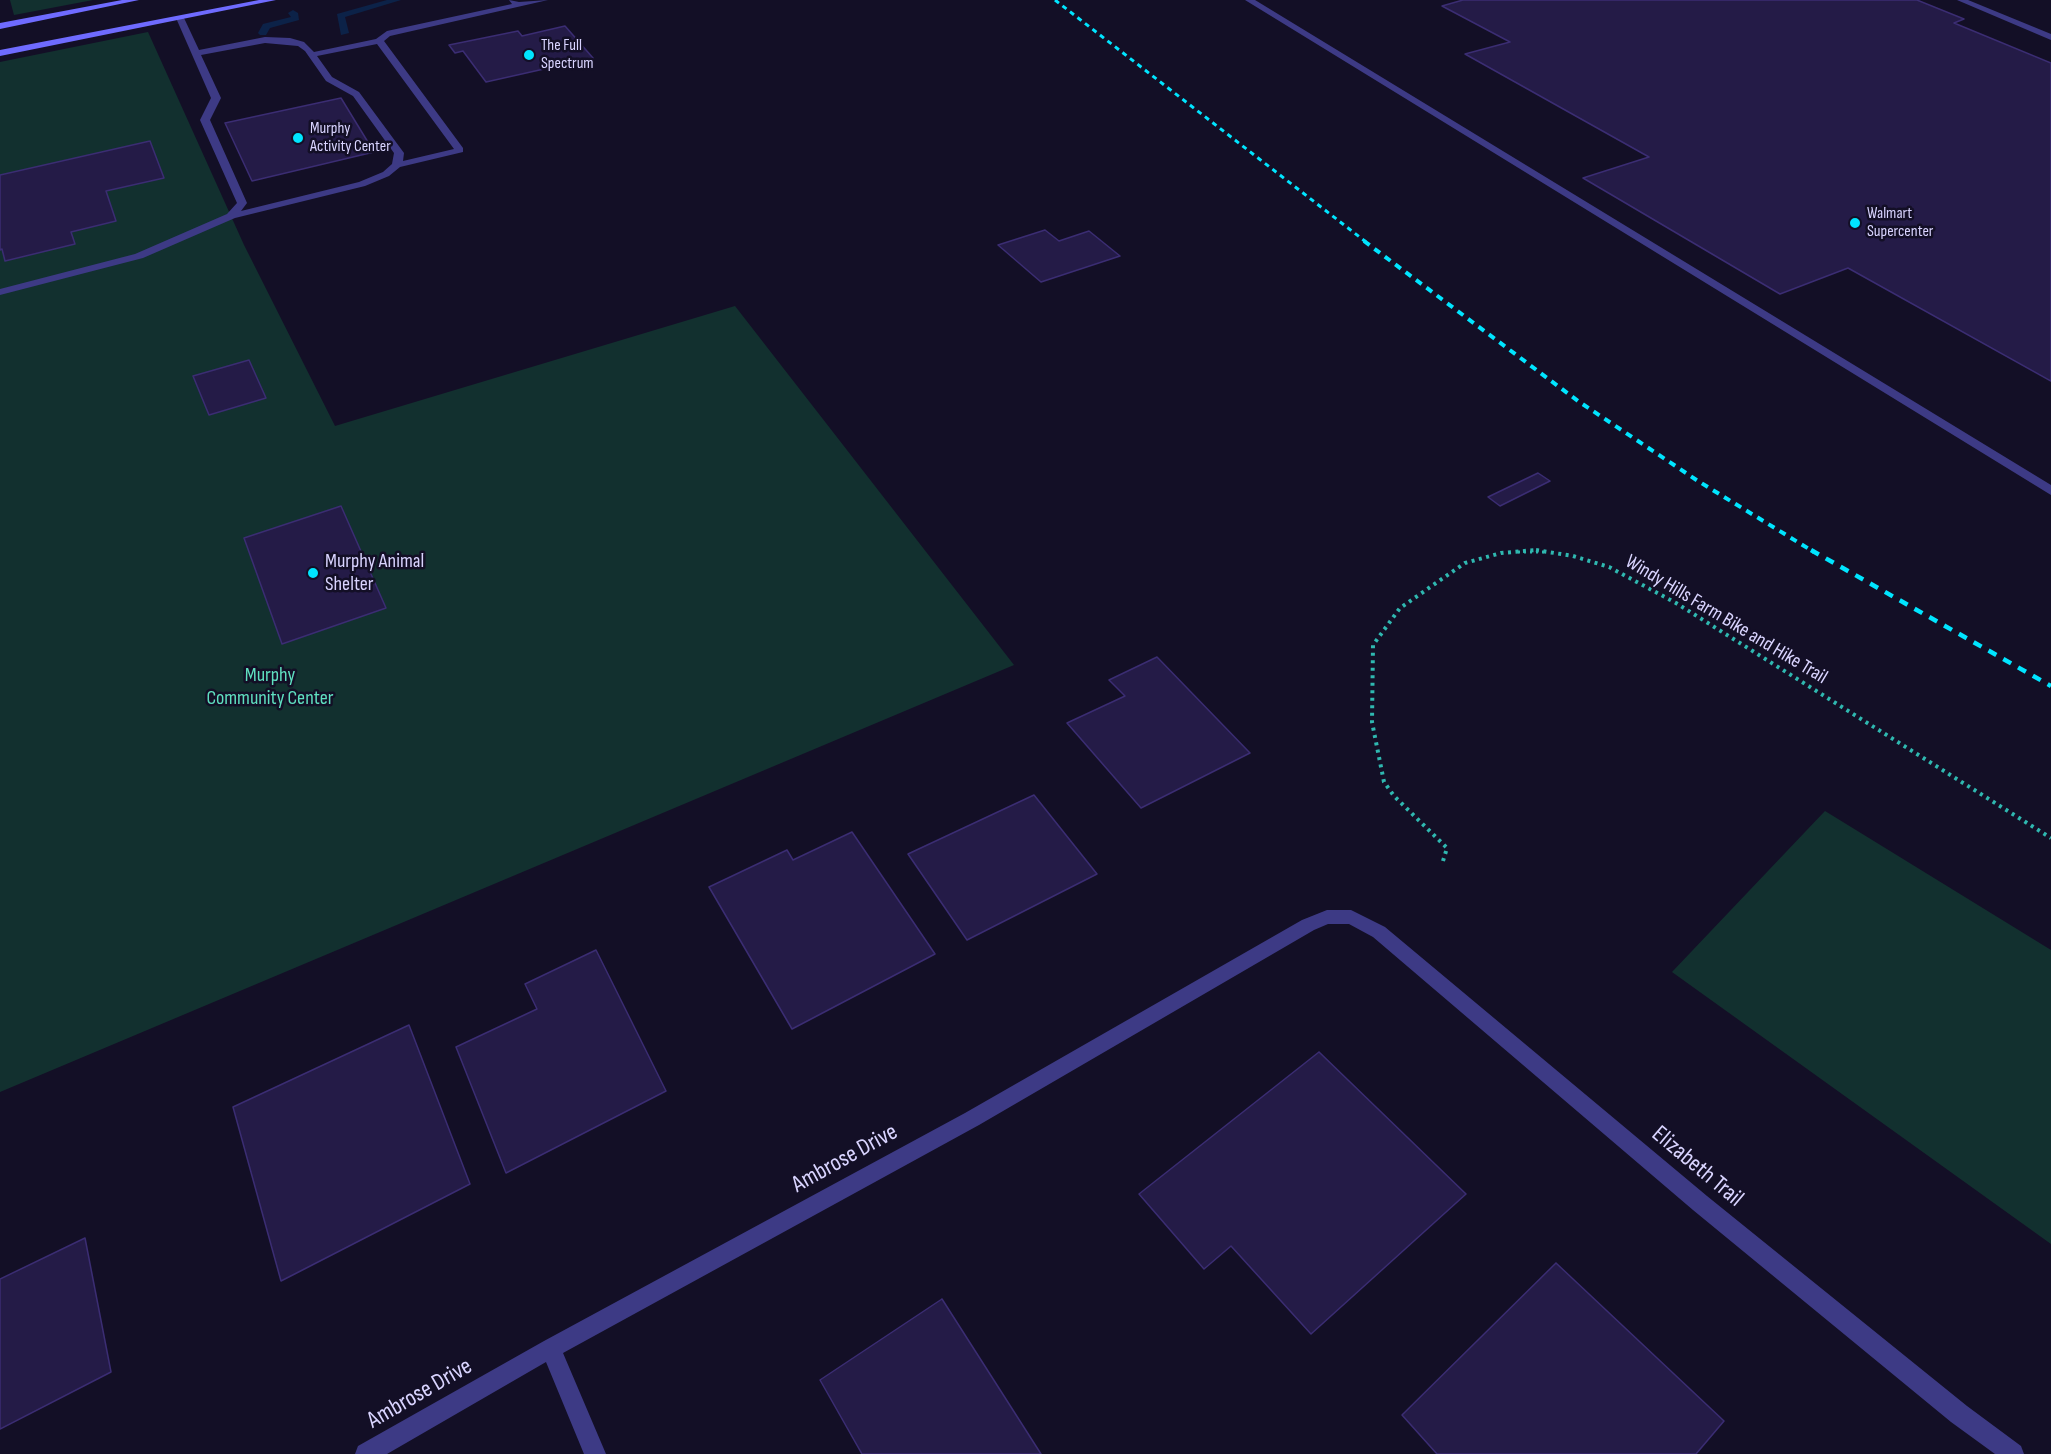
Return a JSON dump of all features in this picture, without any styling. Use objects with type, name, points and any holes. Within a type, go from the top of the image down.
[{"type":"main road","points":[[0,26],[135,0]]},
{"type":"main road","points":[[0,53],[272,0]]},
{"type":"street","points":[[311,55],[379,41],[387,34],[515,2],[544,0]]},
{"type":"street","points":[[1249,0],[2051,491]]},
{"type":"street","points":[[1961,0],[2051,37]]},
{"type":"street","points":[[180,18],[216,98],[205,120],[242,203],[231,216]]},
{"type":"street","points":[[196,53],[265,40],[290,40],[301,44],[329,79],[356,93],[399,153],[397,165]]},
{"type":"street","points":[[0,292],[140,256],[231,216],[362,184],[386,174],[397,165],[460,150],[379,41]]},
{"type":"street","name":"Ambrose Drive","points":[[366,1454],[551,1348],[972,1119],[1308,925],[1327,917],[1351,917]]},
{"type":"street","name":"Elizabeth Trail","points":[[1351,917],[1379,932],[1478,1018],[1700,1203],[1959,1414],[2013,1454]]},
{"type":"street","points":[[551,1348],[595,1454]]},
{"type":"path","name":"Windy Hills Farm Bike and Hike Trail","points":[[1443,861],[1447,848],[1394,796],[1384,782],[1378,764],[1372,722],[1373,645],[1400,608],[1465,563],[1501,553],[1536,550],[1573,556],[1609,567],[1676,603],[2051,838]]},
{"type":"green space","points":[[10,0],[93,0],[14,15]]},
{"type":"green space","name":"Murphy Community Center","points":[[148,32],[244,245],[335,426],[735,306],[1014,665],[0,1092],[0,62]]},
{"type":"green space","points":[[1825,811],[2051,950],[2051,1244],[1672,972]]},
{"type":"building","name":"Walmart Supercenter","points":[[1463,0],[1917,0],[1964,19],[1954,23],[2051,63],[2051,381],[1848,268],[1780,294],[1583,178],[1649,157],[1465,54],[1510,42],[1442,6]]},
{"type":"building","name":"The Full Spectrum","points":[[565,26],[593,58],[486,82],[463,51],[455,53],[449,45],[518,31],[522,36]]},
{"type":"building","name":"Murphy Activity Center","points":[[341,98],[374,152],[252,181],[225,123]]},
{"type":"building","points":[[150,141],[164,178],[106,191],[116,221],[71,232],[75,244],[5,261],[2,249],[0,250],[0,175]]},
{"type":"building","points":[[1045,230],[1059,241],[1089,231],[1120,256],[1041,282],[998,245]]},
{"type":"building","points":[[249,360],[266,398],[209,415],[193,376]]},
{"type":"building","points":[[1538,473],[1550,481],[1500,506],[1488,497]]},
{"type":"building","name":"Murphy Animal Shelter","points":[[341,506],[386,608],[282,644],[244,538]]},
{"type":"building","points":[[1157,657],[1250,753],[1141,808],[1067,723],[1125,696],[1109,680]]},
{"type":"building","points":[[1034,795],[1097,874],[967,940],[908,854]]},
{"type":"building","points":[[852,832],[935,954],[792,1029],[709,887],[787,850],[793,860]]},
{"type":"building","points":[[596,950],[666,1091],[506,1173],[456,1047],[537,1009],[525,984]]},
{"type":"building","points":[[409,1025],[470,1184],[281,1281],[233,1107]]},
{"type":"building","points":[[1319,1052],[1466,1194],[1311,1334],[1231,1246],[1204,1269],[1139,1194]]},
{"type":"building","points":[[85,1238],[111,1372],[0,1429],[0,1279]]},
{"type":"building","points":[[1556,1263],[1724,1421],[1696,1454],[1437,1454],[1402,1415]]},
{"type":"building","points":[[942,1299],[1041,1454],[862,1454],[820,1380]]},
{"type":"waterway","points":[[344,33],[340,16],[397,0]]},
{"type":"waterway","points":[[263,33],[266,26],[296,18],[293,13]]},
{"type":"railway","points":[[1055,0],[1366,242]]},
{"type":"railway","points":[[1364,241],[1578,401],[1698,481],[1814,552]]},
{"type":"railway","points":[[1811,550],[2051,686]]},
{"type":"place","name":"The Full Spectrum","points":[[529,55]]},
{"type":"place","name":"Murphy Activity Center","points":[[298,138]]},
{"type":"place","name":"Walmart Supercenter","points":[[1855,223]]},
{"type":"place","name":"Murphy Animal Shelter","points":[[313,573]]}]
